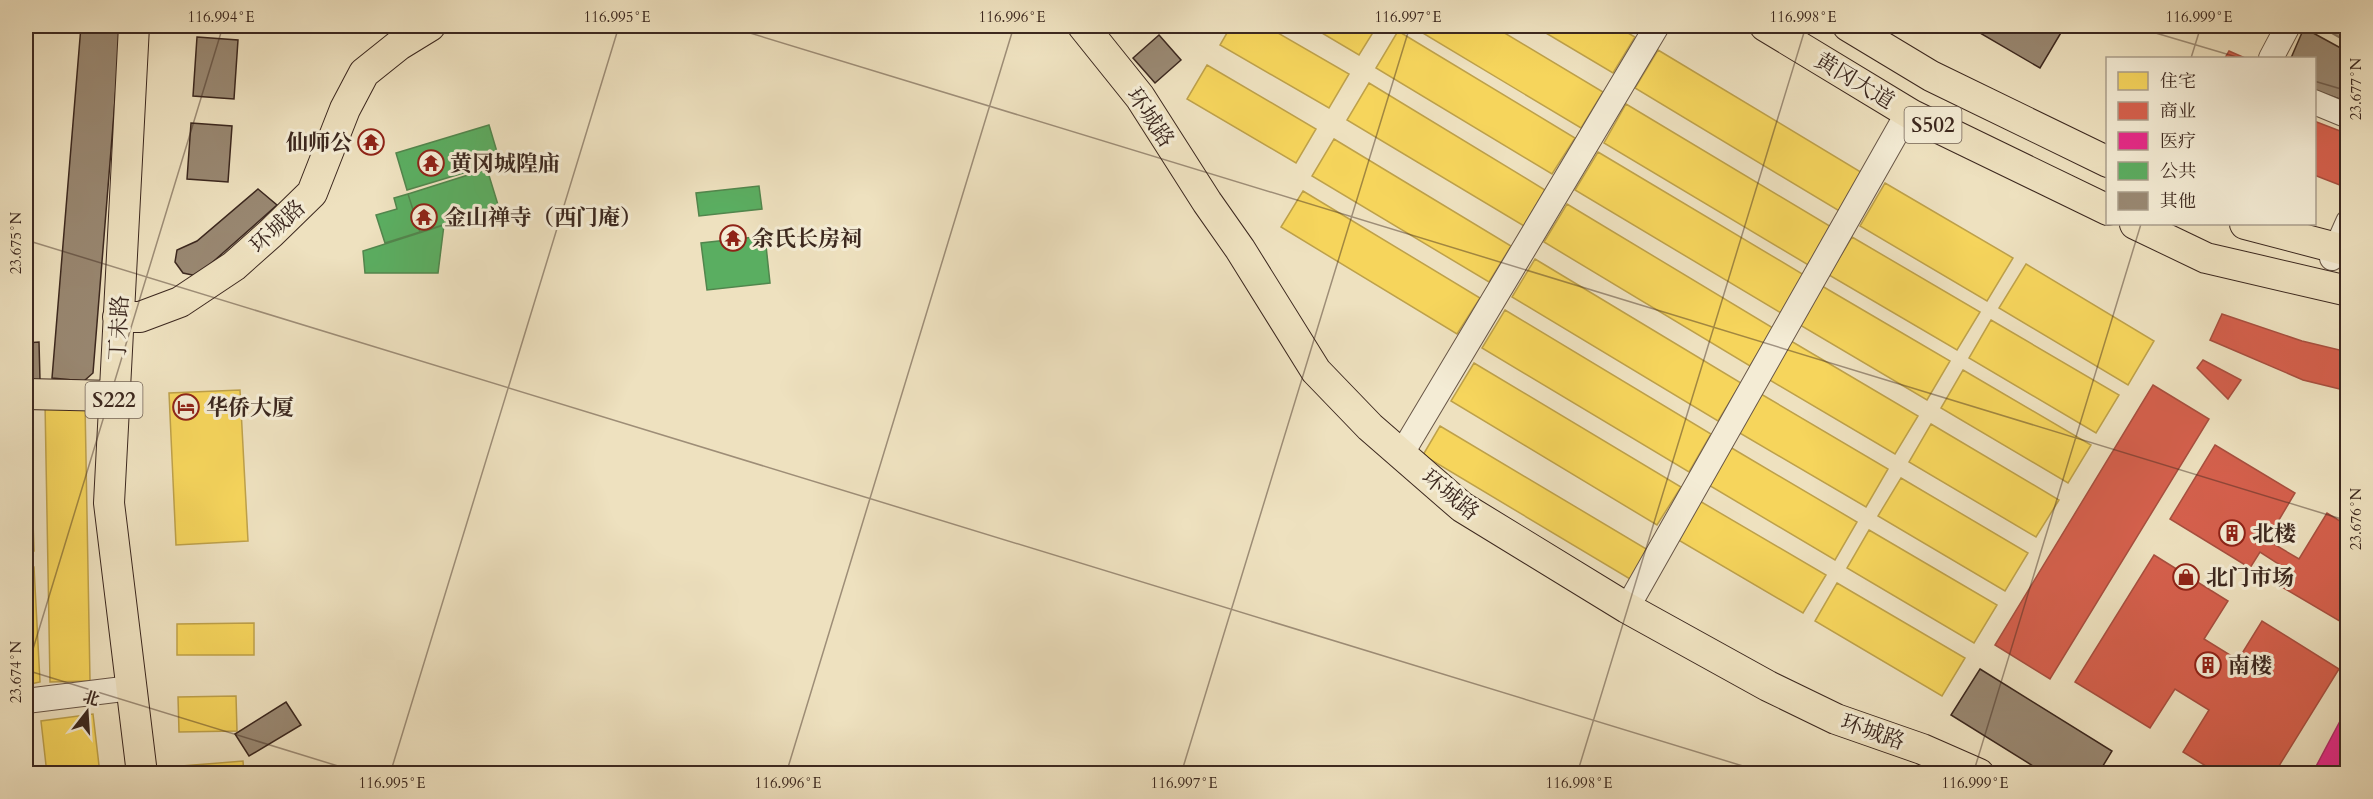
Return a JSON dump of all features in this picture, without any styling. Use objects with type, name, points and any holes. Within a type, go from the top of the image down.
[{"type":"main road","name":"丁未路","points":[[134,26],[109,503],[142,774]]},
{"type":"main road","name":"环城路","points":[[118,316],[140,317],[180,302],[234,266],[271,233],[312,193],[345,109],[364,73],[399,45],[430,26]]},
{"type":"main road","name":"环城路","points":[[1083,26],[1140,97],[1240,249],[1316,371],[1370,427],[1462,507],[1627,608],[1768,686],[1836,719],[1922,748],[1978,774]]},
{"type":"main road","name":"黄冈大道","points":[[1765,26],[1912,115],[2106,209]]},
{"type":"main road","name":"黄冈大道","points":[[1842,28],[1931,76],[2106,161]]},
{"type":"main road","points":[[2136,225],[2206,258],[2348,291]]},
{"type":"main road","points":[[2248,225],[2340,255]]},
{"type":"main road","points":[[26,394],[114,396]]},
{"type":"street","points":[[1402,453],[1657,26]]},
{"type":"street","points":[[2272,57],[2288,26]]},
{"type":"street","points":[[2316,103],[2348,116]]},
{"type":"street","points":[[1627,608],[1902,123]]},
{"type":"street","points":[[2340,255],[2348,222]]},
{"type":"street","points":[[26,701],[131,688]]},
{"type":"water","points":[[2319,26],[2347,26],[2347,42]]},
{"type":"building: 住宅","points":[[1231,26],[1266,26],[1349,74],[1329,108],[1220,45]]},
{"type":"building: 住宅","points":[[1310,26],[1377,26],[1359,55]]},
{"type":"building: 住宅","points":[[1411,26],[1493,26],[1603,92],[1581,128]]},
{"type":"building: 住宅","points":[[1534,26],[1616,26],[1635,37],[1613,73]]},
{"type":"building: 住宅","points":[[1398,31],[1575,138],[1552,174],[1376,68]]},
{"type":"building: 住宅","points":[[1658,50],[1864,174],[1841,212],[1635,88]]},
{"type":"building: 住宅","points":[[1207,65],[1316,129],[1296,163],[1187,99]]},
{"type":"building: 住宅","points":[[1369,83],[1545,190],[1524,226],[1347,120]]},
{"type":"building: 住宅","points":[[1626,104],[1833,228],[1810,266],[1604,143]]},
{"type":"building: 住宅","points":[[1334,139],[1511,246],[1489,282],[1312,176]]},
{"type":"building: 住宅","points":[[1598,152],[1804,275],[1781,313],[1575,190]]},
{"type":"building: 住宅","points":[[1885,183],[2013,258],[1987,301],[1860,226]]},
{"type":"building: 住宅","points":[[1303,191],[1480,298],[1457,334],[1281,227]]},
{"type":"building: 住宅","points":[[1567,204],[1773,328],[1750,366],[1544,242]]},
{"type":"building: 住宅","points":[[1852,237],[1980,312],[1957,350],[1829,275]]},
{"type":"building: 住宅","points":[[1535,259],[1741,383],[1718,421],[1512,297]]},
{"type":"building: 住宅","points":[[2026,264],[2154,341],[2128,385],[1999,308]]},
{"type":"building: 住宅","points":[[1822,286],[1950,361],[1927,400],[1800,325]]},
{"type":"building: 住宅","points":[[1505,310],[1711,434],[1689,472],[1482,348]]},
{"type":"building: 住宅","points":[[1991,320],[2119,395],[2096,433],[1969,358]]},
{"type":"building: 住宅","points":[[1791,341],[1918,416],[1895,454],[1768,379]]},
{"type":"building: 住宅","points":[[1474,363],[1681,487],[1657,525],[1451,401]]},
{"type":"building: 住宅","points":[[1963,370],[2091,445],[2068,483],[1941,408]]},
{"type":"building: 住宅","name":"华侨大厦","points":[[240,390],[248,541],[176,545],[169,393]]},
{"type":"building: 住宅","points":[[1761,394],[1888,469],[1866,507],[1738,432]]},
{"type":"building: 住宅","points":[[45,403],[85,403],[90,681],[50,682]]},
{"type":"building: 住宅","points":[[26,404],[29,404],[34,551],[26,551]]},
{"type":"building: 住宅","points":[[1931,424],[2059,500],[2036,537],[1909,462]]},
{"type":"building: 住宅","points":[[1440,426],[1648,550],[1630,579],[1423,455]]},
{"type":"building: 住宅","points":[[1730,447],[1857,522],[1835,560],[1707,484]]},
{"type":"building: 住宅","points":[[1901,478],[2028,553],[2005,591],[1878,516]]},
{"type":"building: 住宅","points":[[1698,500],[1826,575],[1803,613],[1675,538]]},
{"type":"building: 住宅","points":[[1869,530],[1997,605],[1974,643],[1847,568]]},
{"type":"building: 住宅","points":[[34,567],[40,682],[26,685],[26,568]]},
{"type":"building: 住宅","points":[[1837,583],[1965,658],[1942,696],[1815,621]]},
{"type":"building: 住宅","points":[[254,623],[254,655],[177,655],[177,624]]},
{"type":"building: 住宅","points":[[236,696],[237,731],[179,732],[178,697]]},
{"type":"building: 住宅","points":[[93,714],[100,774],[47,774],[41,721]]},
{"type":"building: 住宅","points":[[243,761],[244,774],[183,774],[182,766]]},
{"type":"building: 商业","points":[[2229,51],[2243,57],[2226,57]]},
{"type":"building: 商业","points":[[2316,122],[2348,134],[2348,180],[2345,187],[2316,176]]},
{"type":"building: 商业","points":[[2222,314],[2302,341],[2348,352],[2348,391],[2303,380],[2210,340]]},
{"type":"building: 商业","points":[[2203,360],[2241,380],[2228,399],[2197,368]]},
{"type":"building: 商业","points":[[2153,385],[2209,419],[2050,679],[1995,645]]},
{"type":"building: 商业","name":"北楼","points":[[2215,445],[2295,493],[2267,540],[2299,559],[2327,513],[2348,526],[2348,626],[2282,587],[2291,572],[2260,552],[2250,568],[2170,519]]},
{"type":"building: 商业","name":"南楼","points":[[2154,555],[2228,601],[2204,639],[2238,660],[2262,621],[2339,669],[2274,774],[2219,774],[2183,752],[2209,710],[2175,689],[2150,728],[2075,682]]},
{"type":"building: 医疗","points":[[2348,706],[2348,774],[2312,774]]},
{"type":"building: 公共","name":"黄冈城隍庙","points":[[489,125],[500,162],[407,190],[396,153]]},
{"type":"building: 公共","points":[[487,169],[499,208],[420,232],[408,194]]},
{"type":"building: 公共","points":[[759,186],[762,209],[699,216],[696,193]]},
{"type":"building: 公共","points":[[408,194],[420,232],[385,243],[376,215],[397,209],[394,198]]},
{"type":"building: 公共","points":[[444,225],[438,273],[365,273],[363,251]]},
{"type":"building: 公共","points":[[765,236],[770,283],[707,290],[701,243]]},
{"type":"building: 其他","points":[[81,26],[121,26],[93,373],[84,381],[52,378]]},
{"type":"building: 其他","points":[[1968,26],[2053,26],[2062,31],[2040,68]]},
{"type":"building: 其他","points":[[2304,28],[2348,52],[2348,102],[2316,91],[2316,57],[2291,57]]},
{"type":"building: 其他","points":[[1159,35],[1181,60],[1155,83],[1133,58]]},
{"type":"building: 其他","points":[[197,37],[238,40],[234,99],[193,96]]},
{"type":"building: 其他","points":[[191,123],[232,126],[228,182],[187,179]]},
{"type":"building: 其他","points":[[258,189],[277,205],[197,276],[183,273],[175,262],[177,250],[197,241]]},
{"type":"building: 其他","points":[[39,342],[40,380],[26,380],[26,343]]},
{"type":"building: 其他","points":[[1980,669],[2112,751],[2098,774],[2046,774],[1951,715]]},
{"type":"building: 其他","points":[[286,702],[301,725],[249,756],[235,734]]},
{"type":"place","name":"仙师公","points":[[371,142]]},
{"type":"place","name":"黄冈城隍庙","points":[[431,163]]},
{"type":"place","name":"金山禅寺（西门庵）","points":[[424,217]]},
{"type":"place","name":"余氏长房祠","points":[[733,238]]},
{"type":"place","name":"华侨大厦","points":[[186,407]]},
{"type":"place","name":"北楼","points":[[2232,533]]},
{"type":"place","name":"北门市场","points":[[2186,577]]},
{"type":"place","name":"南楼","points":[[2208,665]]}]
